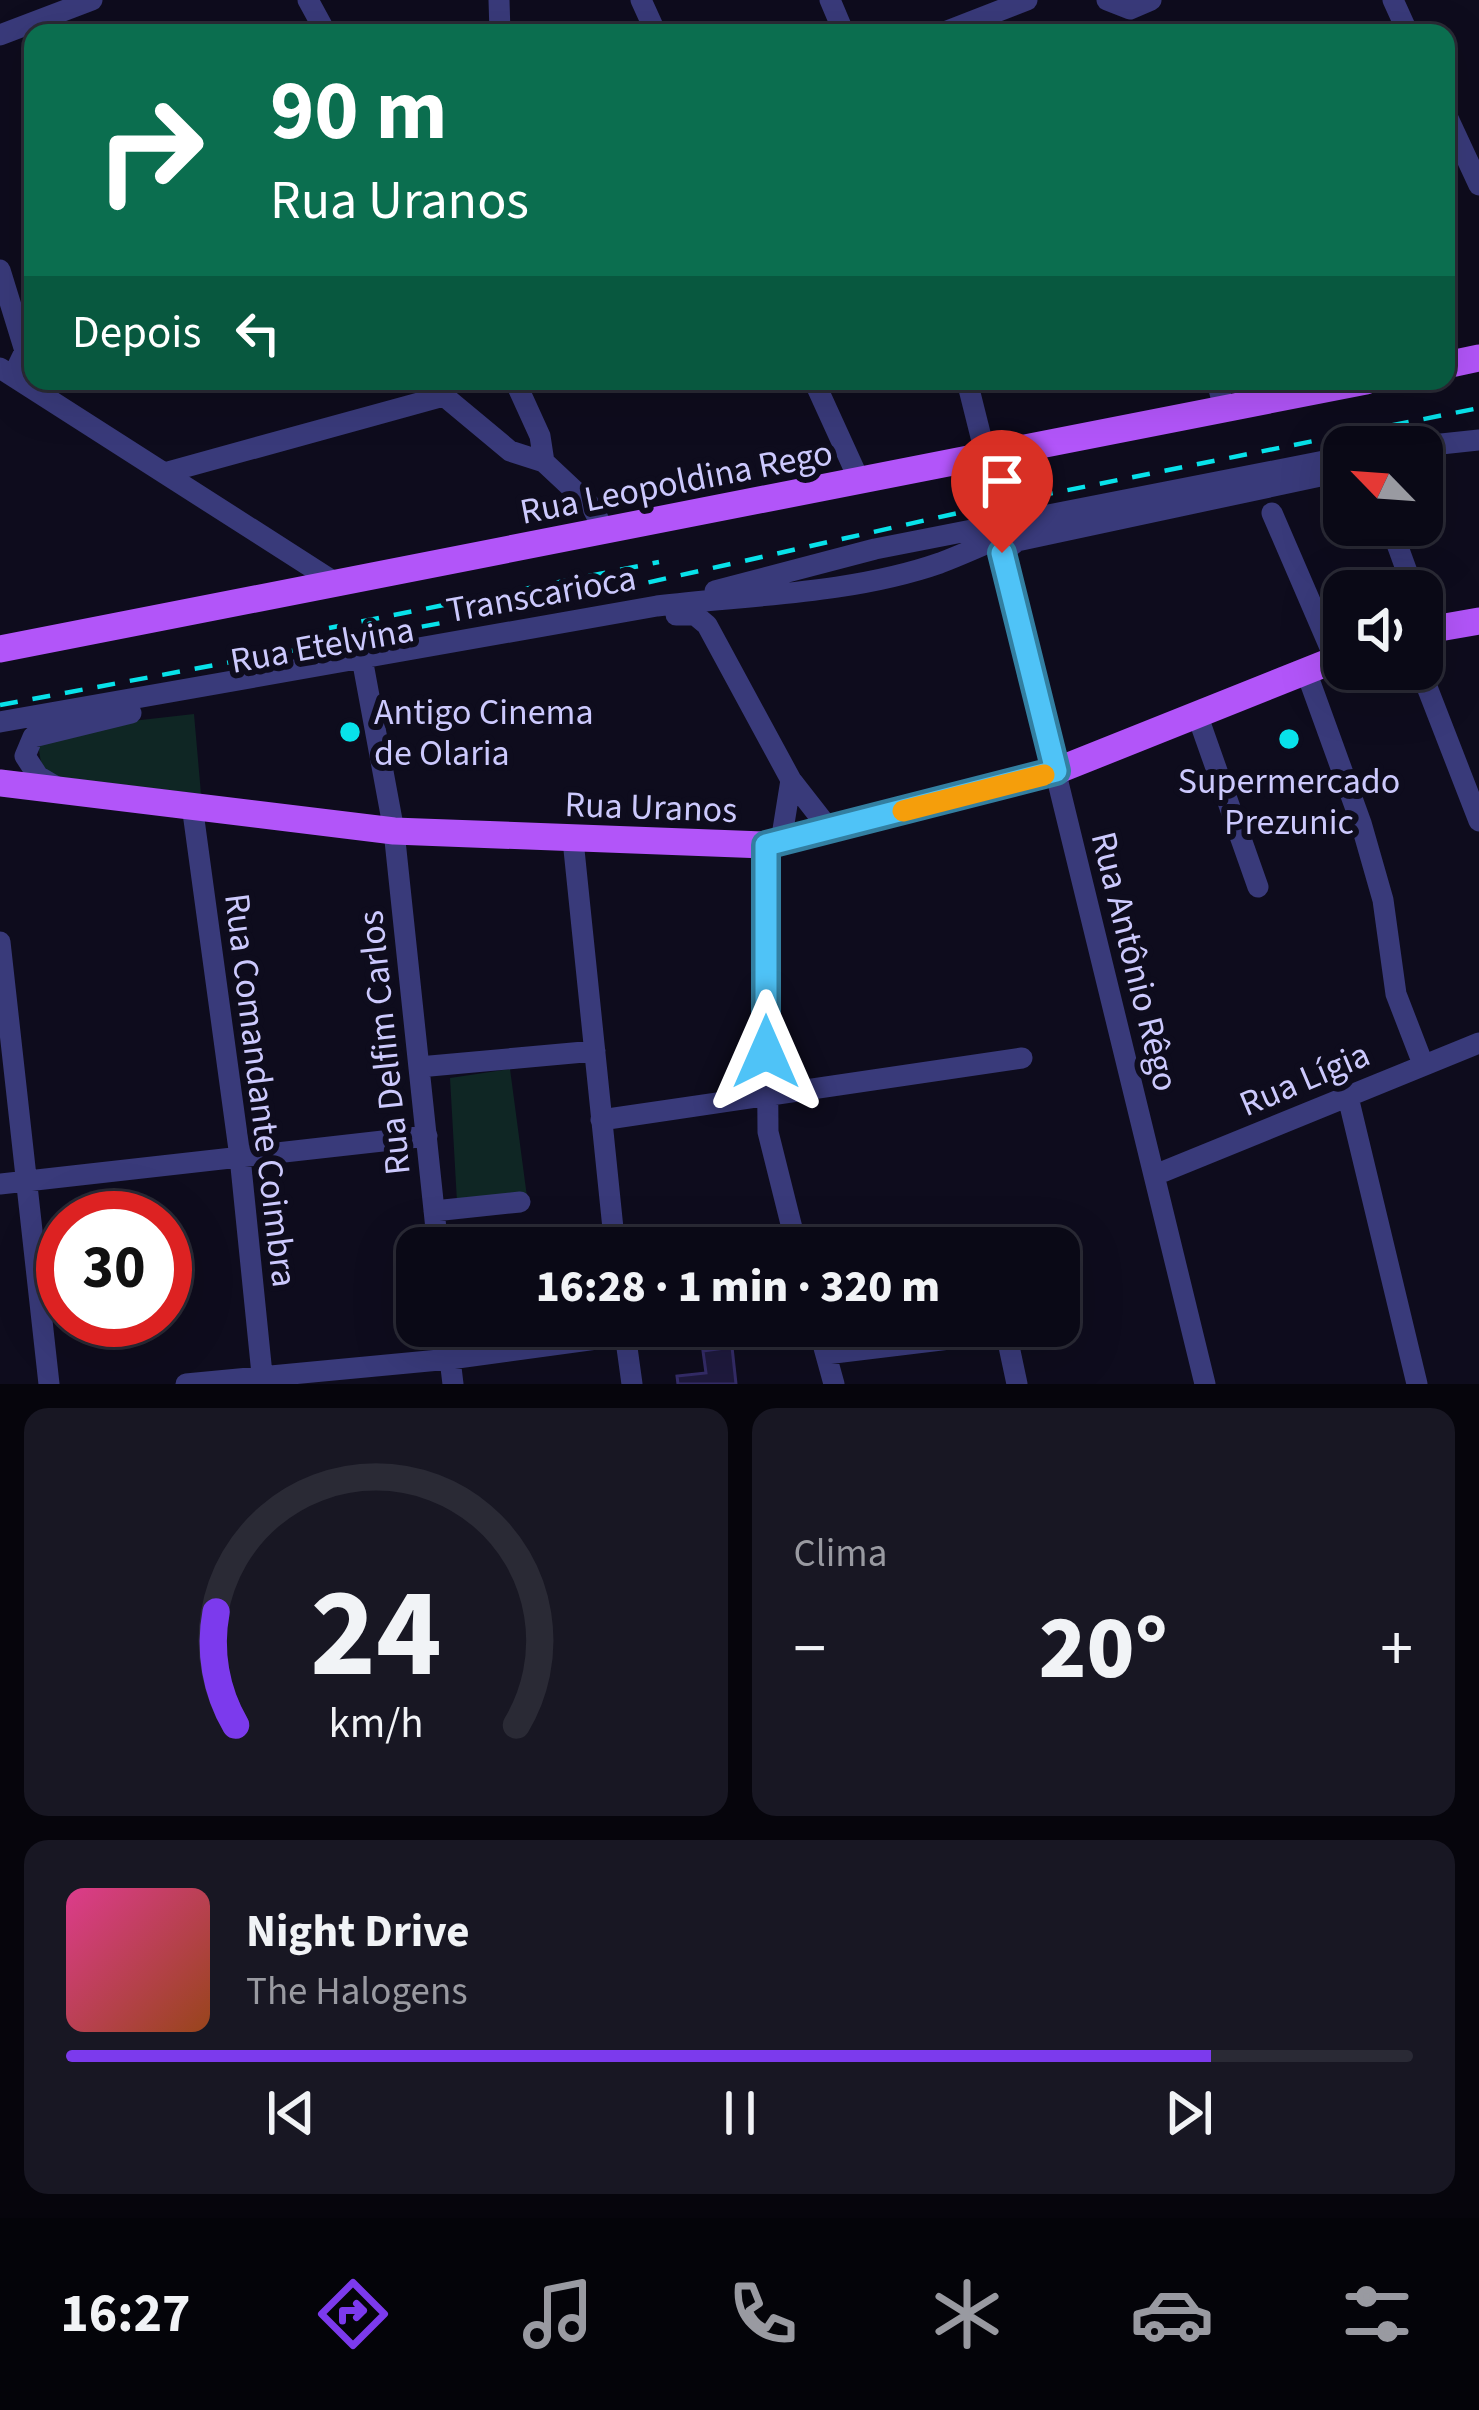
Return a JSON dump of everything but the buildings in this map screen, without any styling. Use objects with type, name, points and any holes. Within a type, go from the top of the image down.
[{"type":"main road","name":"Rua Leopoldina Rego","points":[[0,650],[340,586],[598,519],[860,482],[1322,390]]},
{"type":"main road","points":[[1443,623],[1479,621]]},
{"type":"main road","name":"Rua Uranos","points":[[0,783],[394,831],[773,844],[1056,771],[1323,664]]},
{"type":"street","points":[[34,24],[92,0]]},
{"type":"street","points":[[1107,0],[1140,4]]},
{"type":"street","points":[[962,24],[1012,2]]},
{"type":"street","points":[[1455,133],[1479,185]]},
{"type":"street","points":[[0,270],[24,335]]},
{"type":"street","points":[[35,390],[340,586]]},
{"type":"street","points":[[437,390],[510,452],[544,462],[598,519]]},
{"type":"street","points":[[519,390],[540,436],[544,462]]},
{"type":"street","points":[[818,390],[860,482]]},
{"type":"street","points":[[969,390],[986,457]]},
{"type":"street","points":[[1219,390],[1224,410]]},
{"type":"street","points":[[164,473],[444,396]]},
{"type":"street","points":[[1443,444],[1479,440]]},
{"type":"street","points":[[1443,456],[1479,452]]},
{"type":"street","name":"Transcarioca","points":[[0,722],[669,605],[764,597],[936,564],[1042,519],[1323,461]]},
{"type":"street","name":"Rua Antônio Rêgo","points":[[1205,1384],[1002,553],[1017,541],[1323,475]]},
{"type":"street","points":[[1272,513],[1323,622]]},
{"type":"street","name":"Rua Etelvina","points":[[60,790],[38,776],[25,756],[33,737],[46,730],[364,669],[695,614],[707,625],[791,780]]},
{"type":"street","name":"Rua Delfim Carlos","points":[[364,669],[394,831],[436,1227]]},
{"type":"street","points":[[1306,671],[1366,842],[1383,900],[1396,994],[1423,1064]]},
{"type":"street","points":[[1428,690],[1479,821]]},
{"type":"street","points":[[1198,717],[1258,887]]},
{"type":"street","points":[[791,780],[830,830]]},
{"type":"street","points":[[791,780],[773,844],[765,1096],[772,1155],[791,1227]]},
{"type":"street","name":"Rua Comandante Coimbra","points":[[191,805],[240,1157],[263,1380]]},
{"type":"street","points":[[574,840],[614,1227]]},
{"type":"street","points":[[0,942],[50,1384]]},
{"type":"street","name":"Rua Lígia","points":[[1155,1175],[1479,1042]]},
{"type":"street","points":[[419,1067],[595,1051]]},
{"type":"street","points":[[601,1120],[1022,1058]]},
{"type":"street","points":[[1348,1097],[1417,1384]]},
{"type":"street","points":[[0,1184],[427,1136]]},
{"type":"street","points":[[434,1211],[520,1202]]},
{"type":"street","points":[[826,1354],[999,1333],[1007,1337],[1017,1384]]},
{"type":"street","points":[[449,1347],[453,1384]]},
{"type":"street","points":[[186,1384],[263,1380],[525,1347]]},
{"type":"street","points":[[627,1347],[632,1384]]},
{"type":"street","points":[[824,1347],[834,1384]]},
{"type":"green space","points":[[194,714],[201,794],[59,777],[42,769],[38,744],[70,728]]},
{"type":"green space","points":[[510,1069],[527,1197],[457,1202],[450,1078]]},
{"type":"railway","points":[[0,705],[592,595],[998,504],[1479,408]]},
{"type":"railway","points":[[329,628],[659,562]]},
{"type":"slow traffic","points":[[903,811],[1044,775]]},
{"type":"place","name":"Antigo Cinema de Olaria","points":[[350,732]]},
{"type":"place","name":"Supermercado Prezunic","points":[[1289,739]]},
{"type":"route","points":[[766,1052],[766,845],[1056,771],[1002,553]]}]
